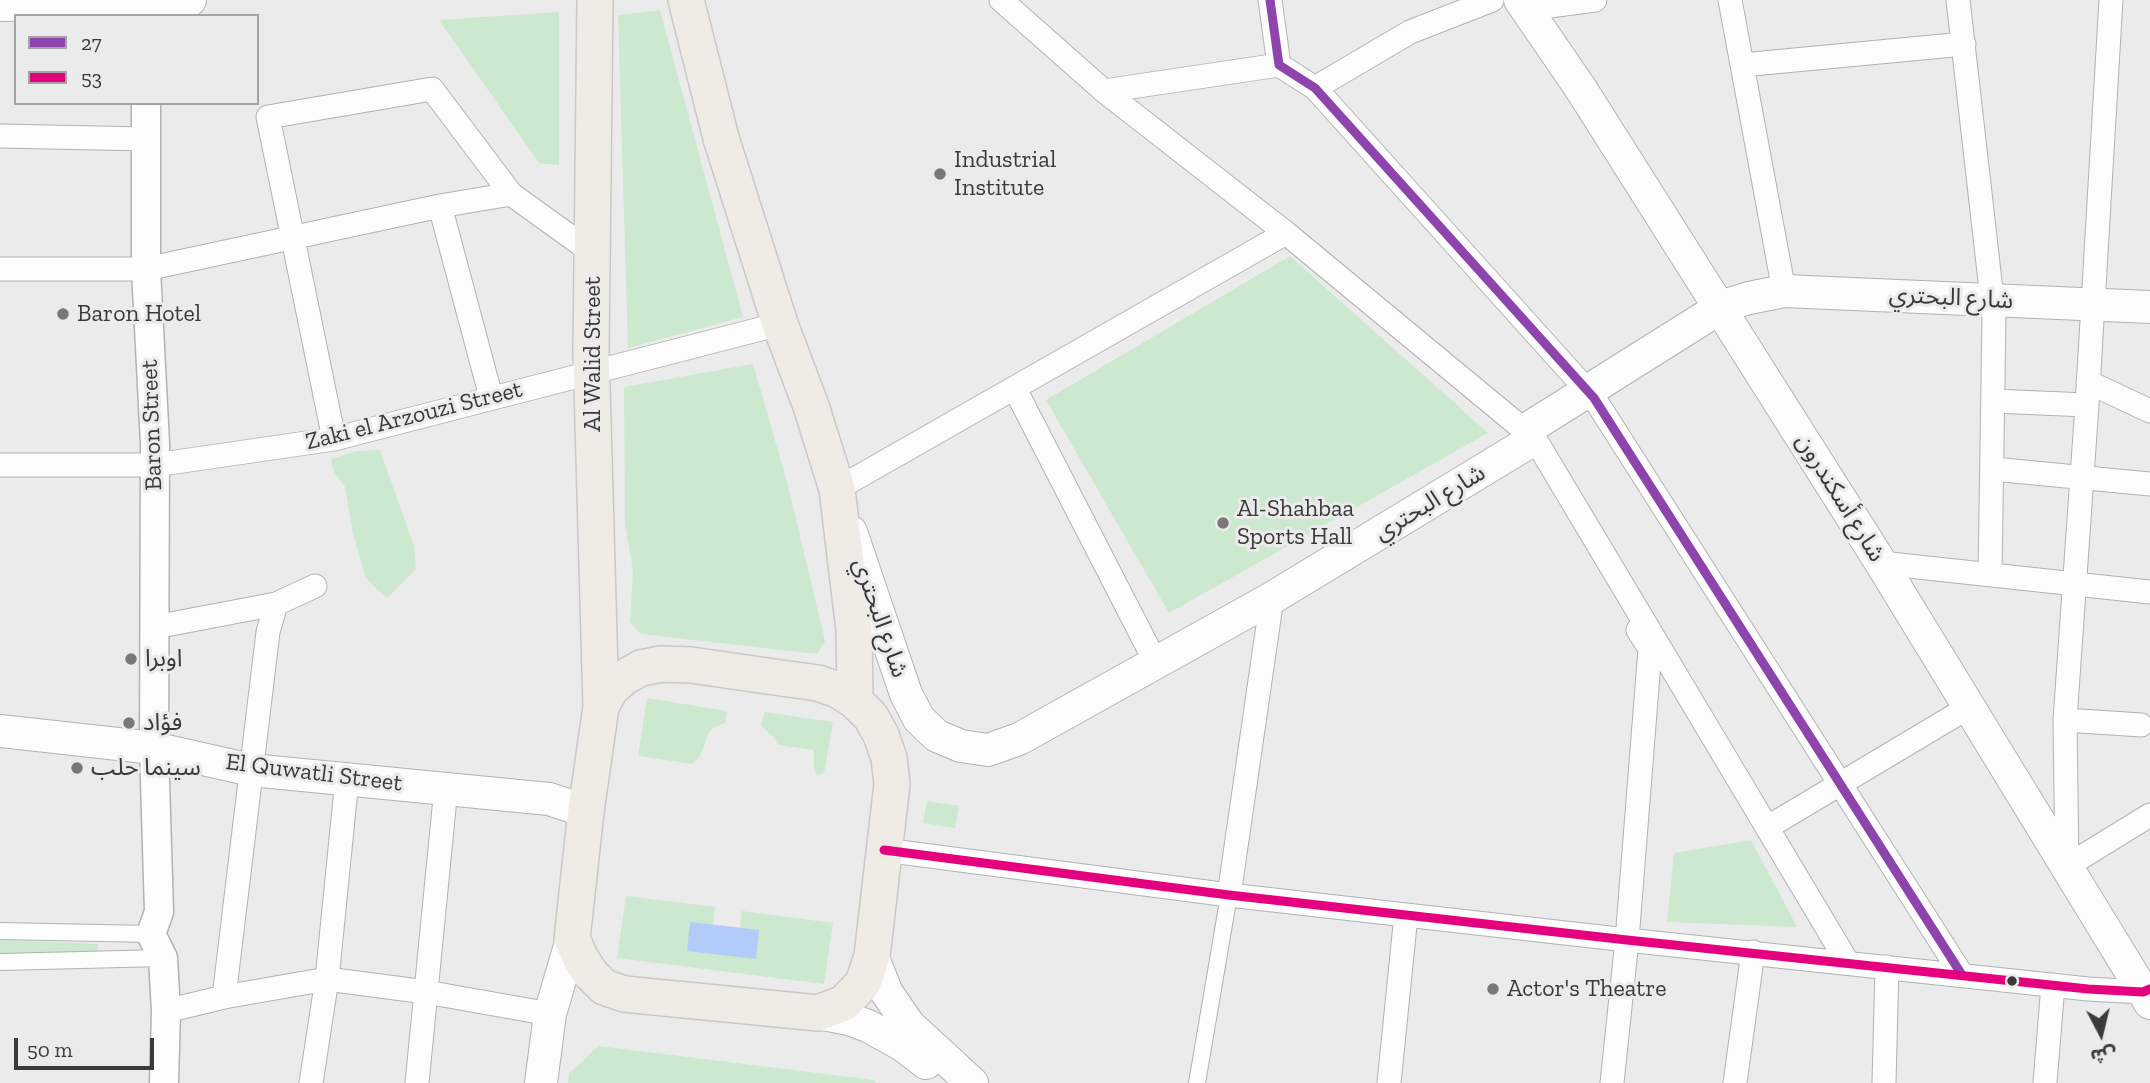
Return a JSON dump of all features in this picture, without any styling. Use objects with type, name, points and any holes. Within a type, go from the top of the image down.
[{"type":"main road","points":[[0,5],[148,6],[190,0]]},
{"type":"main road","name":"Al Walid Street","points":[[572,939],[601,707],[592,372],[595,0]]},
{"type":"main road","points":[[686,0],[721,138],[780,324],[811,406],[837,489],[854,630],[855,701]]},
{"type":"main road","name":"شارع أسكندرون","points":[[1524,4],[1881,563],[2148,995]]},
{"type":"main road","name":"شارع البحتري","points":[[837,489],[906,694],[919,719],[937,736],[961,746],[988,750],[1019,739],[1272,598],[1527,439],[1532,426],[1720,308],[1749,298],[1784,291],[2150,307]]},
{"type":"main road","points":[[601,707],[610,690],[641,668],[661,664],[691,665],[818,683],[838,690],[855,701],[871,717],[881,735],[892,784],[872,956],[869,970],[855,994],[844,1003],[818,1013]]},
{"type":"main road","name":"El Quwatli Street","points":[[0,731],[154,748],[251,770],[550,799],[586,811]]},
{"type":"main road","points":[[572,939],[591,974],[604,987],[624,993],[818,1013],[849,1019],[887,1035],[949,1083]]},
{"type":"main road","points":[[541,1083],[550,1014],[572,939]]},
{"type":"main road","points":[[872,956],[887,993],[909,1025],[972,1083]]},
{"type":"street","points":[[1000,0],[1104,90],[1286,233],[1527,439],[1650,649],[1627,940],[1612,1083]]},
{"type":"street","points":[[1270,0],[1279,65]]},
{"type":"street","points":[[1315,89],[1410,32],[1492,0]]},
{"type":"street","points":[[1524,4],[1595,0]]},
{"type":"street","points":[[1730,0],[1784,291]]},
{"type":"street","points":[[1958,0],[1993,300],[1990,573]]},
{"type":"street","points":[[2067,866],[2065,720],[2088,393],[2111,0]]},
{"type":"street","points":[[1742,65],[1964,44]]},
{"type":"street","points":[[1104,90],[1279,65],[1315,89],[1587,391],[1601,410],[1962,975]]},
{"type":"street","points":[[334,439],[268,117],[432,89],[511,194],[593,254]]},
{"type":"street","name":"Baron Street","points":[[146,105],[146,269],[155,465],[154,748],[159,912],[157,946],[166,1011],[164,1083]]},
{"type":"street","points":[[0,136],[146,139]]},
{"type":"street","points":[[0,268],[146,269],[440,206],[511,194]]},
{"type":"street","points":[[440,206],[491,397]]},
{"type":"street","points":[[837,489],[1286,233]]},
{"type":"street","name":"Zaki el Arzouzi Street","points":[[0,465],[155,465],[334,439],[780,324]]},
{"type":"street","points":[[1015,388],[1156,663]]},
{"type":"street","points":[[1993,401],[2088,393],[2150,411]]},
{"type":"street","points":[[1527,439],[1535,439],[1557,474],[1848,963]]},
{"type":"street","points":[[1993,469],[2150,484]]},
{"type":"street","points":[[1881,563],[2150,592]]},
{"type":"street","points":[[155,627],[276,604],[315,586]]},
{"type":"street","points":[[1197,1083],[1229,895],[1272,598]]},
{"type":"street","points":[[224,997],[268,632],[276,604]]},
{"type":"street","points":[[1768,827],[1969,706]]},
{"type":"street","points":[[2065,720],[2141,725]]},
{"type":"street","points":[[311,1083],[327,979],[347,779]]},
{"type":"street","points":[[417,1083],[446,788]]},
{"type":"street","points":[[2067,866],[2150,815]]},
{"type":"street","points":[[884,850],[1229,895],[2148,995]]},
{"type":"street","points":[[1389,1083],[1406,915]]},
{"type":"street","points":[[0,932],[157,946]]},
{"type":"street","points":[[0,962],[157,946]]},
{"type":"street","points":[[1735,1083],[1753,952]]},
{"type":"street","points":[[1884,1083],[1887,967]]},
{"type":"street","points":[[166,1011],[224,997],[327,979],[426,992],[550,1014]]},
{"type":"street","points":[[2045,1083],[2053,985]]},
{"type":"green space","points":[[660,10],[743,317],[628,348],[618,15]]},
{"type":"green space","points":[[559,12],[559,165],[539,163],[439,20]]},
{"type":"green space","name":"Al-Shahbaa Sports Hall","points":[[1290,256],[1488,433],[1169,613],[1046,400]]},
{"type":"green space","points":[[753,364],[788,485],[825,641],[817,654],[641,634],[630,622],[633,570],[625,524],[624,387]]},
{"type":"green space","points":[[380,450],[414,546],[416,569],[387,598],[366,578],[353,534],[345,487],[334,472],[331,459],[357,451]]},
{"type":"green space","points":[[647,698],[727,711],[725,723],[709,732],[700,756],[693,764],[638,756]]},
{"type":"green space","points":[[764,712],[833,722],[824,773],[818,775],[814,771],[814,750],[778,745],[774,737],[761,726]]},
{"type":"green space","points":[[927,801],[959,806],[955,828],[923,823]]},
{"type":"green space","points":[[1751,840],[1797,927],[1667,922],[1674,853]]},
{"type":"green space","points":[[626,896],[715,907],[713,925],[740,928],[742,911],[833,923],[824,984],[617,958]]},
{"type":"green space","points":[[0,940],[98,944],[97,964],[0,963]]},
{"type":"green space","points":[[599,1046],[873,1080],[877,1083],[568,1083],[569,1073]]},
{"type":"water","points":[[690,922],[759,930],[756,959],[687,951]]},
{"type":"transit line","name":"27","points":[[1270,0],[1279,65],[1315,88],[1594,398],[1962,975]]},
{"type":"transit line","name":"53","points":[[884,850],[1229,895],[1627,940],[2088,989],[2143,992],[2150,989]]},
{"type":"place","name":"Industrial Institute","points":[[940,174]]},
{"type":"place","name":"Baron Hotel","points":[[63,314]]},
{"type":"place","name":"Al-Shahbaa Sports Hall","points":[[1223,523]]},
{"type":"place","name":"اوبرا","points":[[131,659]]},
{"type":"place","name":"فؤاد","points":[[129,723]]},
{"type":"place","name":"سينما حلب","points":[[77,768]]},
{"type":"place","name":"Actor's Theatre","points":[[1493,989]]}]
